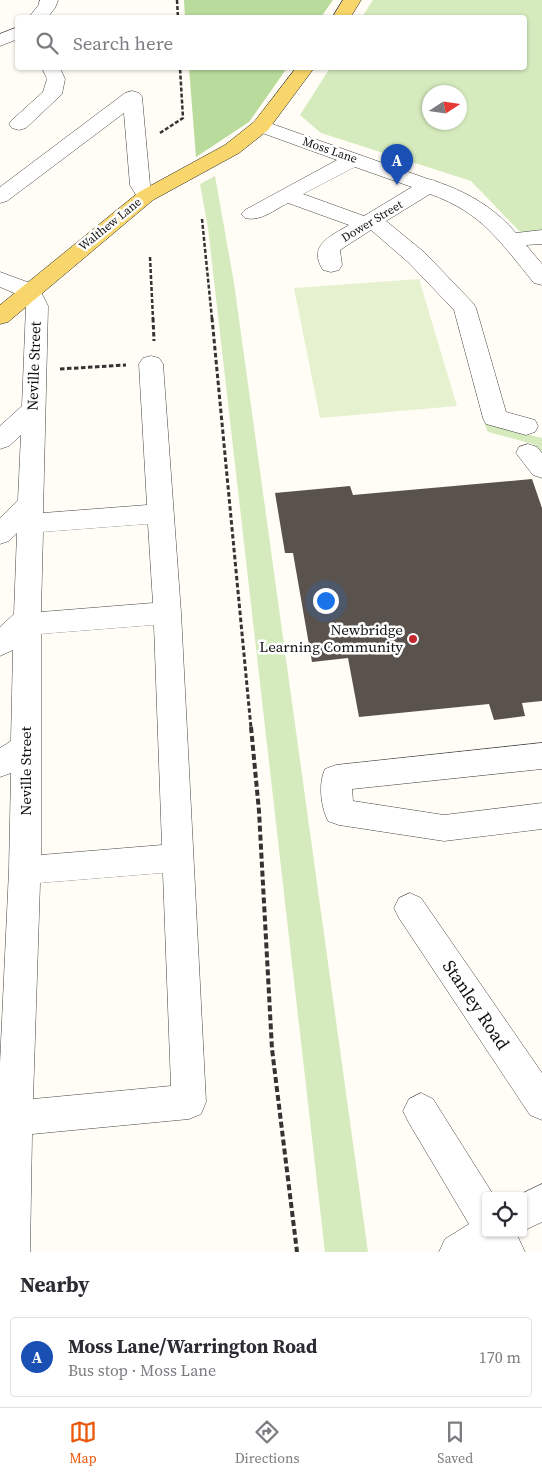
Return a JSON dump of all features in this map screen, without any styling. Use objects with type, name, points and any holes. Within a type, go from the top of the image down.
[{"type":"main road","points":[[343,15],[352,0]]},
{"type":"main road","name":"Walthew Lane","points":[[0,317],[74,253],[146,196],[232,149],[261,126],[303,70]]},
{"type":"street","points":[[40,15],[46,8],[49,0]]},
{"type":"street","points":[[20,124],[52,94],[56,79],[52,70]]},
{"type":"street","points":[[0,197],[132,97],[140,185],[146,196]]},
{"type":"street","name":"Moss Lane","points":[[261,126],[430,185],[476,207],[495,222],[542,278]]},
{"type":"street","points":[[252,214],[354,159]]},
{"type":"street","name":"Dower Street","points":[[331,265],[329,247],[430,185]]},
{"type":"street","points":[[286,195],[369,222],[416,257],[465,308],[495,418],[526,426]]},
{"type":"street","points":[[510,240],[542,237]]},
{"type":"street","points":[[0,279],[30,291]]},
{"type":"street","name":"Neville Street","points":[[12,1252],[15,1118],[25,870],[27,621],[32,410],[37,306],[30,291]]},
{"type":"street","points":[[15,1118],[189,1102],[167,613],[151,364]]},
{"type":"street","points":[[0,440],[32,410]]},
{"type":"street","points":[[0,534],[31,513],[161,514]]},
{"type":"street","points":[[0,645],[27,621],[167,613]]},
{"type":"street","points":[[0,764],[26,747]]},
{"type":"street","points":[[542,756],[336,778],[339,812],[444,828],[542,816]]},
{"type":"street","points":[[25,870],[179,858]]},
{"type":"street","name":"Stanley Road","points":[[410,908],[542,1101]]},
{"type":"street","points":[[421,1111],[482,1211]]},
{"type":"street","points":[[527,1211],[542,1202]]},
{"type":"street","points":[[458,1252],[482,1237]]},
{"type":"street","points":[[497,1237],[506,1252]]},
{"type":"path","points":[[177,0],[178,15]]},
{"type":"path","points":[[137,149],[183,118],[180,70]]},
{"type":"path","points":[[202,219],[259,811],[272,1049],[297,1252]]},
{"type":"path","points":[[70,368],[151,364],[154,360],[150,257]]},
{"type":"green space","points":[[184,0],[333,0],[322,15],[185,15]]},
{"type":"green space","points":[[373,0],[542,0],[542,235],[525,237],[471,181],[321,133],[300,115],[329,70],[527,70],[527,15],[363,15]]},
{"type":"green space","points":[[189,70],[286,70],[249,122],[196,157]]},
{"type":"green space","points":[[215,176],[234,283],[368,1252],[325,1252],[208,228],[200,184]]},
{"type":"green space","points":[[419,279],[457,406],[320,418],[294,288]]},
{"type":"green space","points":[[484,423],[542,438],[542,455],[533,444],[488,432]]},
{"type":"building","points":[[532,479],[542,508],[542,701],[522,703],[525,716],[494,720],[489,704],[359,717],[348,658],[312,662],[293,553],[285,553],[275,493],[350,486],[353,495]]},
{"type":"place","name":"Moss Lane/Warrington Road","points":[[397,185]]},
{"type":"place","name":"Newbridge Learning Community","points":[[413,639]]}]
